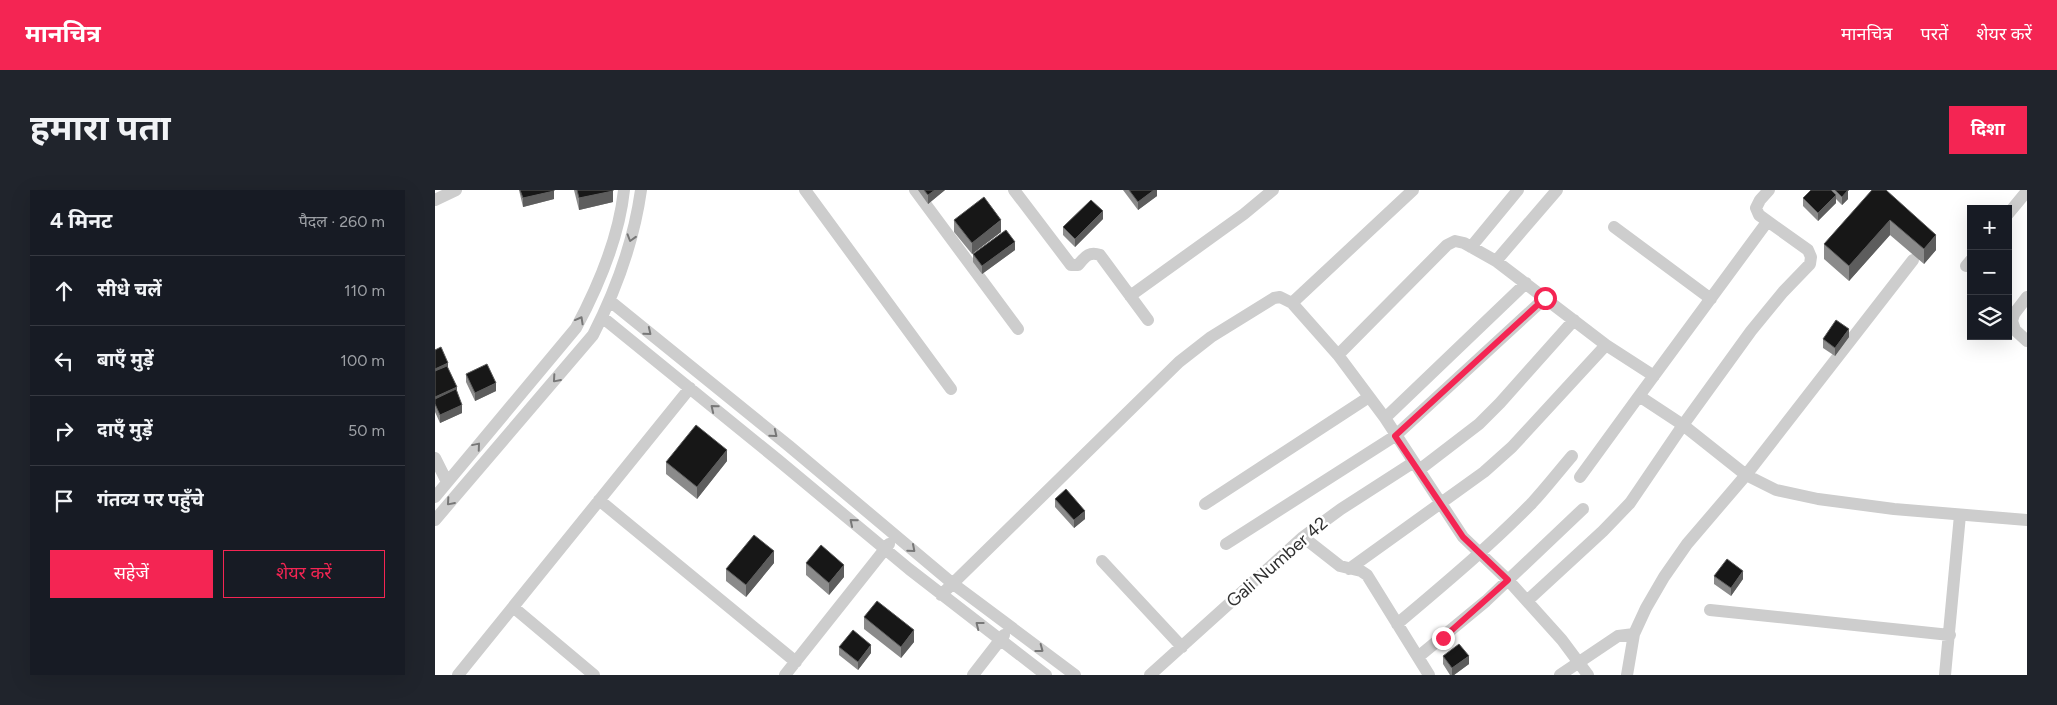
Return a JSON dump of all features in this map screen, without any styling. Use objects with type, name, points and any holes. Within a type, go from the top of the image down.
[{"type":"street","points":[[435,200],[456,190]]},
{"type":"street","points":[[435,497],[576,328],[591,300],[602,272],[621,215],[626,190],[643,191],[636,221],[610,301],[593,335],[435,520]]},
{"type":"street","points":[[805,190],[951,389]]},
{"type":"street","points":[[915,190],[1018,329]]},
{"type":"street","points":[[1014,190],[1071,265],[1077,265],[1087,255],[1094,253],[1100,255],[1148,320]]},
{"type":"street","points":[[1130,296],[1244,214],[1273,190]]},
{"type":"street","points":[[1292,302],[1413,190]]},
{"type":"street","points":[[1471,247],[1518,190]]},
{"type":"street","points":[[1497,261],[1557,190]]},
{"type":"street","points":[[1527,601],[1603,532],[1630,503],[1683,425],[1751,331],[1783,292],[1810,264],[1811,257],[1808,250],[1759,215],[1756,208],[1769,190]]},
{"type":"street","points":[[2012,209],[2027,191]]},
{"type":"street","points":[[1580,477],[1767,222]]},
{"type":"street","points":[[1614,227],[1711,299]]},
{"type":"street","points":[[1338,355],[1447,245],[1455,242],[1464,242],[1497,261],[1606,345],[1654,376]]},
{"type":"street","points":[[1627,675],[1634,634],[1646,608],[1687,544],[1746,475],[1913,260]]},
{"type":"street","points":[[1385,418],[1526,283]]},
{"type":"street","points":[[941,595],[1179,362],[1211,337],[1274,298],[1280,297],[1292,302],[1338,355],[1385,418],[1395,436],[1463,537],[1508,580],[1563,640],[1587,675]]},
{"type":"street","points":[[2027,297],[2014,314],[2012,321],[2015,330],[2027,341]]},
{"type":"street","points":[[1226,544],[1395,436],[1545,298]]},
{"type":"street","points":[[610,301],[896,535],[952,584],[1075,675]]},
{"type":"street","points":[[603,317],[941,595],[1046,675]]},
{"type":"street","name":"Gali Number 42","points":[[1150,675],[1303,538],[1341,508],[1416,466],[1479,424],[1574,320]]},
{"type":"street","points":[[1349,569],[1484,472],[1512,448],[1606,345]]},
{"type":"street","points":[[458,675],[690,388]]},
{"type":"street","points":[[1639,396],[1683,425],[1746,475],[1776,490],[1818,499],[1960,515],[2027,520]]},
{"type":"street","points":[[1205,504],[1369,397]]},
{"type":"street","points":[[1397,624],[1479,553],[1532,502],[1572,456]]},
{"type":"street","points":[[435,458],[447,482]]},
{"type":"street","points":[[599,500],[796,662]]},
{"type":"street","points":[[1418,657],[1463,621],[1583,509]]},
{"type":"street","points":[[1945,675],[1960,515]]},
{"type":"street","points":[[785,675],[896,535]]},
{"type":"street","points":[[1303,538],[1340,566],[1367,575],[1429,675]]},
{"type":"street","points":[[1103,561],[1182,647]]},
{"type":"street","points":[[513,607],[594,675]]},
{"type":"street","points":[[1710,610],[1949,635]]},
{"type":"street","points":[[973,675],[1011,627]]},
{"type":"street","points":[[1559,675],[1618,636],[1634,634]]},
{"type":"building","points":[[520,190],[554,190],[554,191],[523,198]]},
{"type":"building","points":[[577,190],[613,190],[613,191],[579,198]]},
{"type":"building","points":[[924,190],[935,190],[928,195]]},
{"type":"building","points":[[1129,190],[1154,190],[1138,202]]},
{"type":"building","points":[[1811,190],[1831,190],[1836,195],[1818,213],[1803,198]]},
{"type":"building","points":[[1835,190],[1848,190],[1842,197]]},
{"type":"building","points":[[1872,190],[1886,190],[1936,235],[1924,249],[1890,220],[1849,266],[1824,244]]},
{"type":"building","points":[[984,197],[1001,220],[972,243],[954,220]]},
{"type":"building","points":[[1091,200],[1103,211],[1075,239],[1063,227]]},
{"type":"building","points":[[1006,230],[1015,242],[982,266],[973,254]]},
{"type":"building","points":[[1836,320],[1849,329],[1835,348],[1823,339]]},
{"type":"building","points":[[441,347],[448,363],[435,369],[435,350]]},
{"type":"building","points":[[487,364],[496,383],[475,393],[466,374]]},
{"type":"building","points":[[447,366],[457,387],[435,397],[435,371]]},
{"type":"building","points":[[456,389],[462,405],[440,415],[435,399]]},
{"type":"building","points":[[696,425],[727,450],[697,487],[666,462]]},
{"type":"building","points":[[1066,489],[1085,511],[1074,520],[1055,499]]},
{"type":"building","points":[[754,535],[774,551],[746,585],[726,569]]},
{"type":"building","points":[[821,545],[844,565],[829,583],[806,563]]},
{"type":"building","points":[[1727,559],[1743,571],[1731,588],[1714,576]]},
{"type":"building","points":[[877,601],[914,630],[901,647],[864,617]]},
{"type":"building","points":[[853,630],[871,645],[858,662],[839,647]]},
{"type":"building","points":[[1459,644],[1469,656],[1452,668],[1443,656]]},
{"type":"route","points":[[1443,638],[1508,580],[1463,537],[1395,436],[1545,298]]}]
